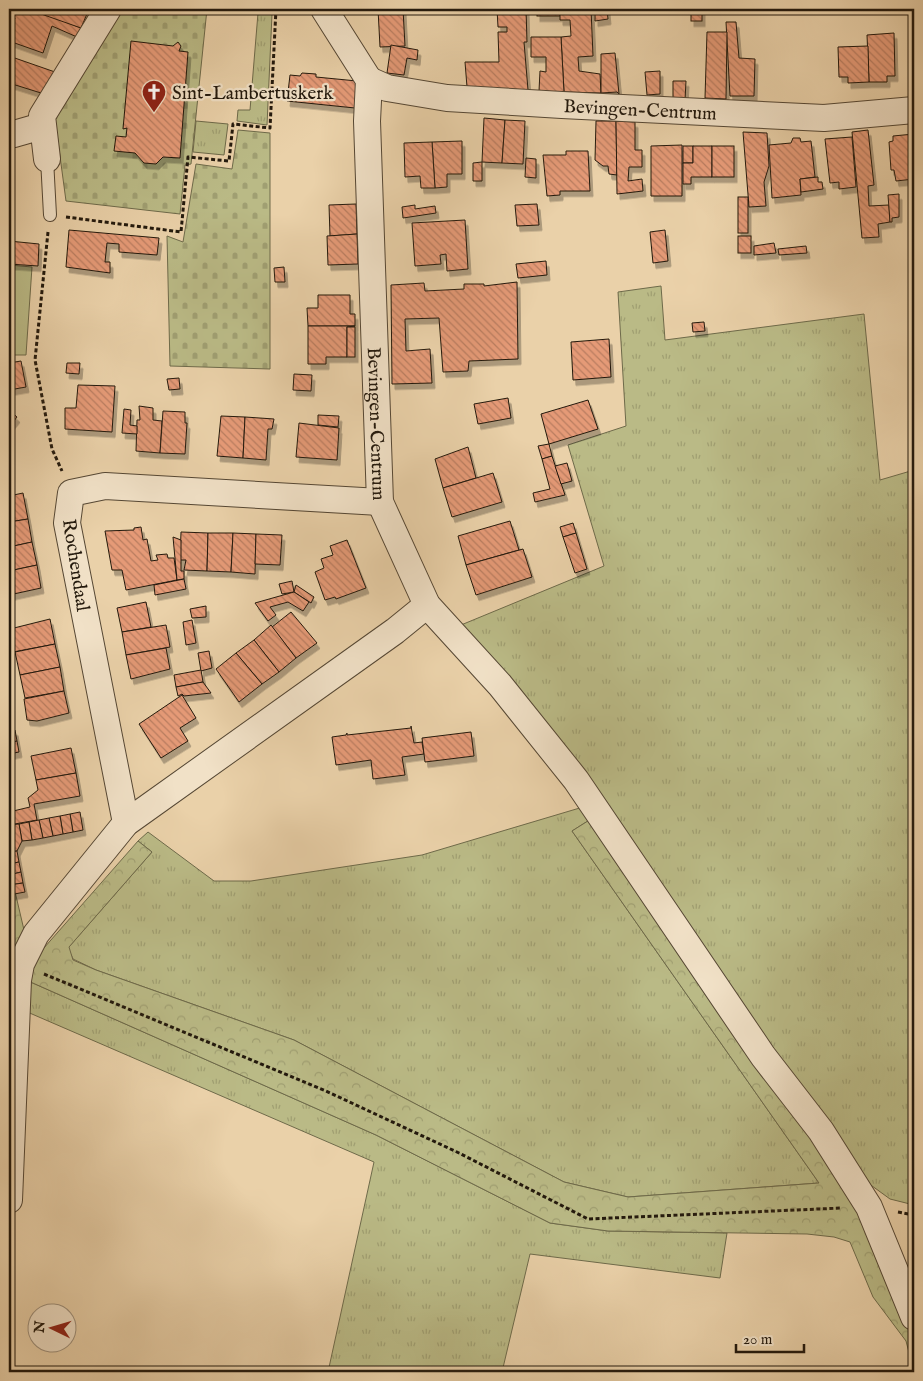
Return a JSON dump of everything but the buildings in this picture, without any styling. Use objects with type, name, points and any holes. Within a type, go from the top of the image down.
[{"type":"street","points":[[47,159],[42,116],[108,9]]},
{"type":"street","points":[[324,9],[369,80]]},
{"type":"street","name":"Bevingen-Centrum","points":[[914,110],[824,118],[562,106],[447,98],[387,88],[369,80],[367,121],[380,502],[427,605],[500,685],[576,780],[753,1041],[820,1131],[869,1207],[914,1317]]},
{"type":"street","points":[[14,134],[42,126]]},
{"type":"street","name":"Rochendaal","points":[[126,823],[67,522],[71,493],[105,486],[380,502]]},
{"type":"street","points":[[9,1200],[18,980],[21,964],[36,934],[126,823],[395,631],[427,605]]},
{"type":"lane","points":[[47,159],[50,215]]},
{"type":"path","points":[[71,493],[52,448],[36,360],[50,215],[181,232],[188,156],[229,161],[232,124],[270,128],[276,9]]},
{"type":"path","points":[[21,964],[326,1091],[459,1152],[588,1219],[869,1207]]},
{"type":"green space","points":[[120,9],[207,9],[191,164],[185,165],[180,214],[66,201],[55,119]]},
{"type":"green space","points":[[258,13],[272,14],[267,125],[237,121],[238,110],[250,110]]},
{"type":"green space","points":[[196,121],[228,124],[224,155],[193,152]]},
{"type":"green space","points":[[238,130],[270,133],[270,369],[170,366],[167,236],[183,242],[196,164],[232,169]]},
{"type":"green space","points":[[9,265],[32,267],[26,355],[9,355]]},
{"type":"green space","points":[[661,286],[665,340],[864,314],[880,480],[914,470],[914,1205],[890,1199],[868,1183],[461,625],[604,566],[568,445],[626,426],[618,292]]},
{"type":"green space","points":[[583,807],[591,819],[572,831],[819,1183],[628,1197],[564,1182],[294,1040],[96,970],[73,959],[68,948],[152,852],[138,841],[148,832],[214,881],[251,881],[422,855]]},
{"type":"green space","points":[[591,819],[832,1165],[875,1241],[911,1332],[914,1344],[914,1372],[906,1341],[873,1297],[850,1242],[834,1237],[807,1234],[608,1231],[550,1223],[376,1135],[26,980],[36,957],[138,841],[152,852],[69,947],[73,960],[96,970],[294,1040],[564,1182],[628,1197],[819,1183],[572,831]]},
{"type":"green space","points":[[9,866],[24,930],[9,969]]},
{"type":"green space","points":[[26,980],[376,1135],[550,1223],[608,1231],[727,1233],[720,1278],[530,1254],[502,1372],[328,1372],[374,1162],[25,1011]]},
{"type":"place","name":"Sint-Lambertuskerk","points":[[154,113]]}]
